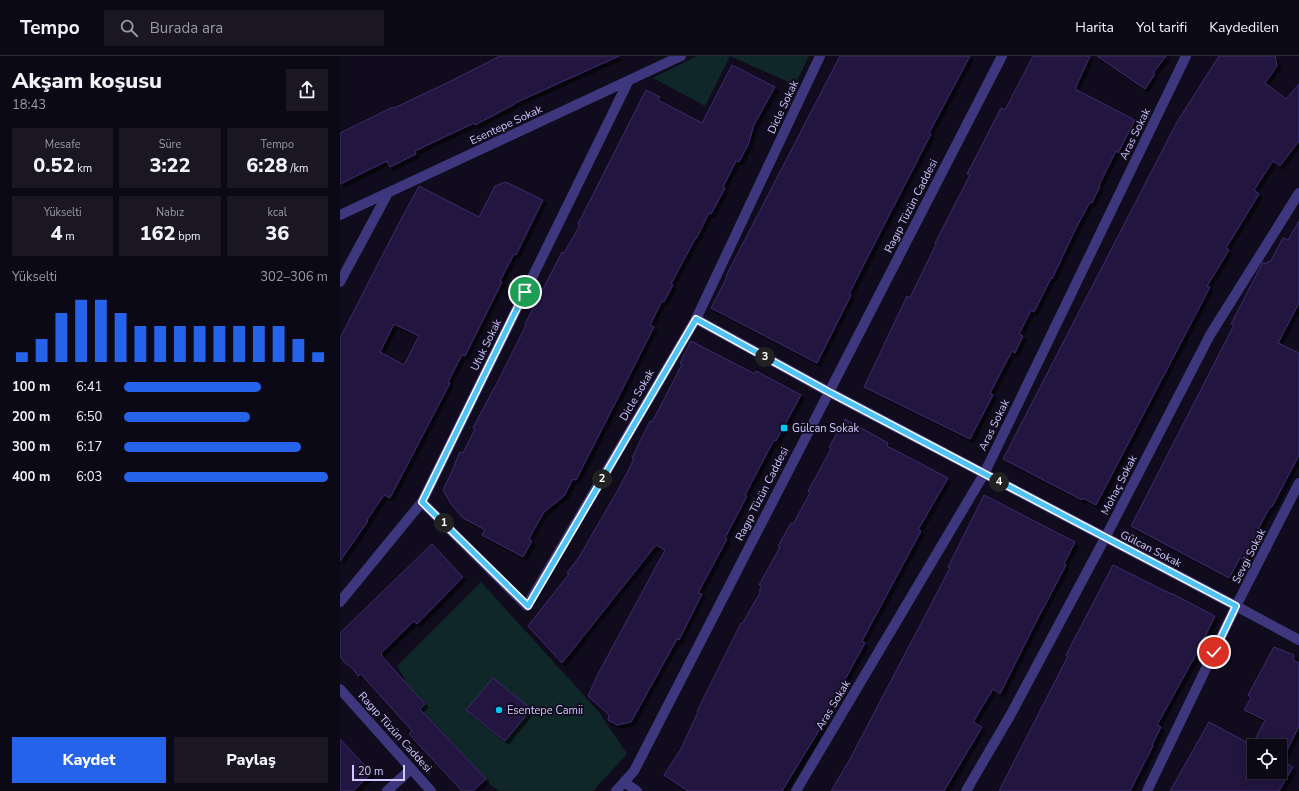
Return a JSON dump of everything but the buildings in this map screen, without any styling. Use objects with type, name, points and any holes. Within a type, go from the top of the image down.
[{"type":"street","name":"Esentepe Sokak","points":[[340,215],[681,56]]},
{"type":"street","name":"Dicle Sokak","points":[[422,502],[528,606],[696,319],[820,56]]},
{"type":"street","name":"Ragıp Tüzün Caddesi","points":[[616,791],[634,771],[1002,56]]},
{"type":"street","name":"Aras Sokak","points":[[796,791],[984,474],[1186,56]]},
{"type":"street","name":"Ufuk Sokak","points":[[340,602],[422,502],[628,82]]},
{"type":"street","points":[[340,282],[388,193]]},
{"type":"street","name":"Mohaç Sokak","points":[[966,791],[1011,714],[1105,538],[1210,335],[1299,193]]},
{"type":"street","name":"Gülcan Sokak","points":[[696,319],[829,392],[1299,640]]},
{"type":"street","name":"Sevgi Sokak","points":[[1147,791],[1236,606],[1299,483]]},
{"type":"street","name":"Ragıp Tüzün Caddesi","points":[[340,689],[431,791]]},
{"type":"street","points":[[387,791],[412,769]]},
{"type":"street","points":[[624,782],[637,791]]},
{"type":"green space","points":[[697,56],[730,56],[705,106],[653,78]]},
{"type":"green space","points":[[730,56],[809,56],[795,85]]},
{"type":"green space","points":[[481,582],[599,712],[627,754],[593,791],[499,791],[470,770],[428,720],[397,666]]},
{"type":"place","name":"Gülcan Sokak","points":[[784,428]]},
{"type":"place","name":"Esentepe Camii","points":[[499,710]]},
{"type":"route","points":[[525,292],[422,502],[528,606],[696,319],[829,392],[1236,606],[1214,652]]}]
